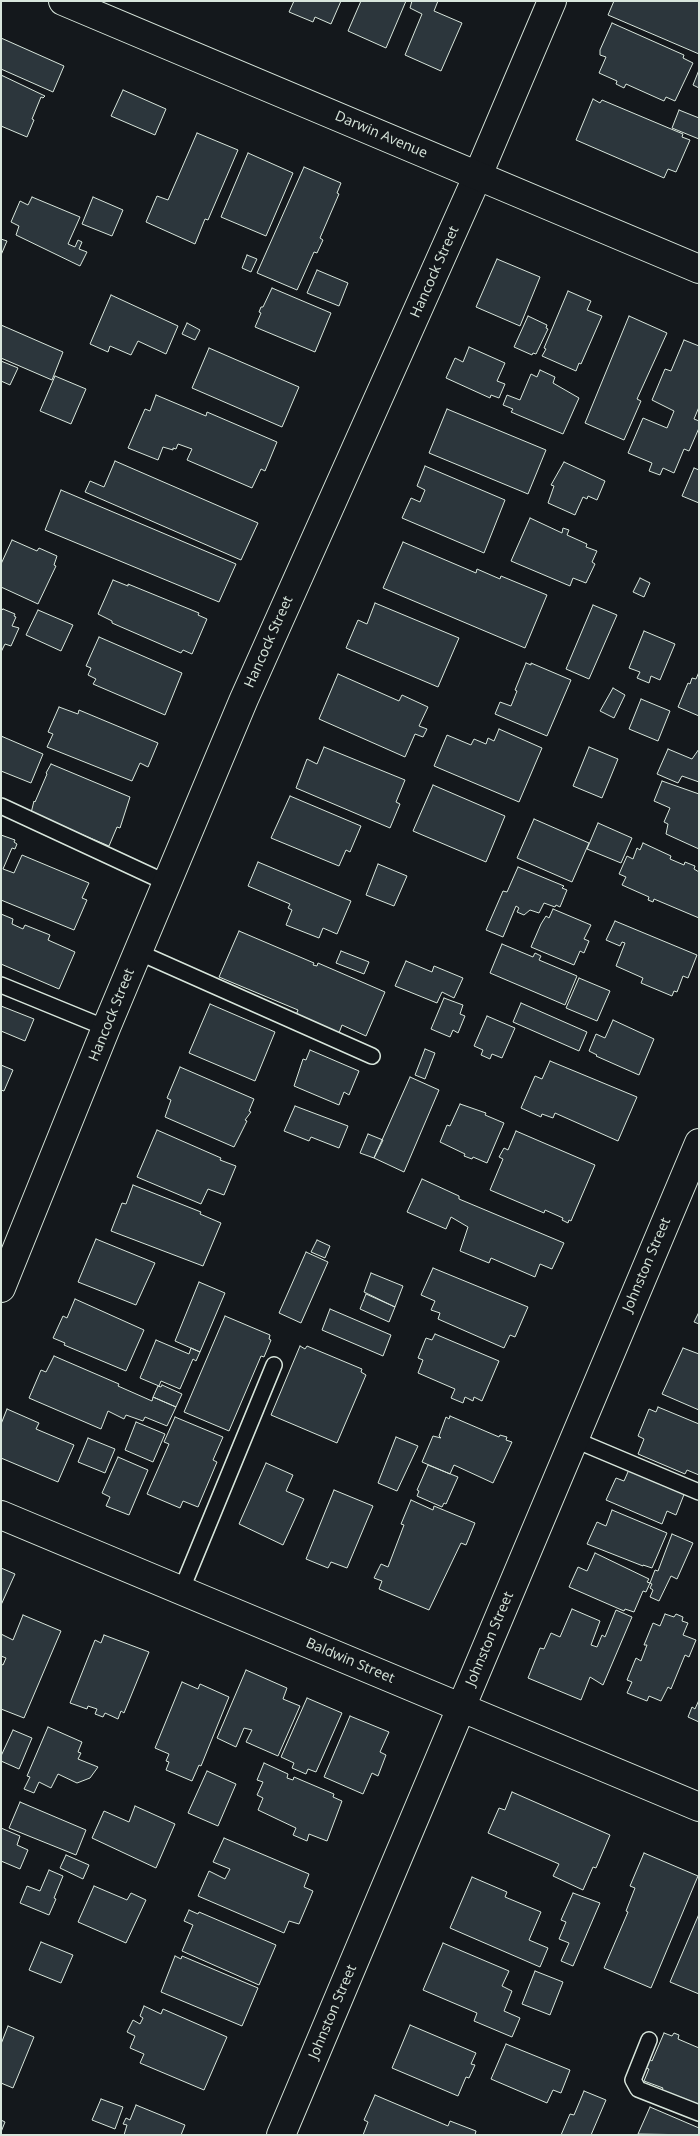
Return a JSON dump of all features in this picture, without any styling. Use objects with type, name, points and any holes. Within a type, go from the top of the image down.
[{"type":"street","name":"Darwin Avenue","points":[[63,1],[699,269]]},
{"type":"street","name":"Hancock Street","points":[[1,1288],[106,1028],[244,699],[478,175],[552,1]]},
{"type":"street","name":"Johnston Street","points":[[281,2135],[699,1143]]},
{"type":"street","name":"Baldwin Street","points":[[1,1515],[699,1807]]},
{"type":"lane","points":[[1,806],[166,883]]},
{"type":"lane","points":[[138,952],[372,1056]]},
{"type":"lane","points":[[1,985],[106,1028]]},
{"type":"lane","points":[[181,1591],[274,1365]]},
{"type":"lane","points":[[574,1439],[699,1492]]},
{"type":"lane","points":[[649,2040],[634,2080],[638,2089],[699,2114]]},
{"type":"building","points":[[294,1],[341,1],[331,24],[315,17],[313,22],[289,12]]},
{"type":"building","points":[[361,1],[406,1],[386,48],[348,31]]},
{"type":"building","points":[[412,1],[438,1],[434,11],[462,23],[441,71],[405,55],[422,14],[410,8]]},
{"type":"building","points":[[614,1],[699,1],[699,54],[608,15]]},
{"type":"building","points":[[612,23],[684,55],[683,58],[693,63],[675,101],[666,97],[664,101],[626,84],[624,88],[616,84],[617,81],[599,73],[606,57],[600,55],[600,50]]},
{"type":"building","points":[[1,38],[64,66],[53,92],[1,69]]},
{"type":"building","points":[[699,70],[699,88],[693,85]]},
{"type":"building","points":[[1,75],[45,96],[41,97],[27,137],[1,126]]},
{"type":"building","points":[[123,90],[166,109],[155,135],[111,116]]},
{"type":"building","points":[[593,99],[600,103],[602,100],[683,134],[682,137],[690,140],[676,172],[668,169],[664,178],[576,140]]},
{"type":"building","points":[[679,110],[699,118],[699,139],[672,128]]},
{"type":"building","points":[[197,133],[238,150],[208,220],[205,219],[195,244],[146,222],[157,196],[168,200]]},
{"type":"building","points":[[248,153],[293,173],[266,236],[221,217]]},
{"type":"building","points":[[304,167],[341,183],[337,193],[339,194],[320,238],[323,240],[317,253],[314,252],[297,290],[257,273]]},
{"type":"building","points":[[32,197],[80,217],[68,244],[75,247],[78,240],[82,242],[79,249],[87,252],[80,266],[16,235],[19,226],[11,222],[20,201],[28,205]]},
{"type":"building","points":[[93,197],[123,210],[112,236],[82,224]]},
{"type":"building","points":[[1,239],[7,241],[1,255]]},
{"type":"building","points":[[247,255],[257,259],[251,272],[242,268]]},
{"type":"building","points":[[497,259],[540,277],[520,326],[476,307]]},
{"type":"building","points":[[317,270],[348,283],[339,306],[307,293]]},
{"type":"building","points":[[272,288],[331,313],[315,352],[255,327],[261,313],[259,312],[261,307],[263,307]]},
{"type":"building","points":[[568,291],[591,301],[587,310],[602,316],[581,364],[579,363],[576,371],[542,356]]},
{"type":"building","points":[[111,295],[178,326],[166,354],[138,341],[131,355],[110,346],[108,352],[90,344]]},
{"type":"building","points":[[528,316],[547,325],[546,328],[548,329],[536,354],[533,353],[532,355],[514,347]]},
{"type":"building","points":[[629,316],[667,333],[637,399],[641,401],[624,440],[585,423]]},
{"type":"building","points":[[187,323],[200,330],[195,340],[182,334]]},
{"type":"building","points":[[1,325],[63,352],[52,380],[1,358]]},
{"type":"building","points":[[684,340],[699,346],[699,407],[694,419],[699,421],[699,428],[689,451],[684,449],[674,473],[663,468],[660,475],[649,471],[652,463],[628,453],[643,418],[667,428],[674,411],[652,400],[665,369],[671,371]]},
{"type":"building","points":[[469,347],[505,363],[497,381],[505,384],[499,398],[491,395],[490,398],[446,378],[455,358],[463,362]]},
{"type":"building","points":[[209,348],[299,387],[282,427],[192,388]]},
{"type":"building","points":[[1,361],[18,368],[10,385],[1,381]]},
{"type":"building","points":[[540,370],[555,377],[553,383],[579,398],[563,434],[511,412],[513,409],[503,405],[507,395],[520,400],[531,374],[537,377]]},
{"type":"building","points":[[55,376],[86,389],[71,424],[40,411]]},
{"type":"building","points":[[156,395],[206,416],[207,412],[277,442],[265,471],[261,469],[252,488],[187,460],[192,449],[178,444],[176,449],[173,448],[173,450],[163,447],[158,460],[128,448],[145,409],[150,411]]},
{"type":"building","points":[[447,409],[546,450],[528,494],[429,453]]},
{"type":"building","points":[[115,461],[258,523],[241,560],[85,492],[90,481],[104,487]]},
{"type":"building","points":[[564,462],[605,481],[597,500],[588,496],[587,499],[583,497],[575,515],[548,503],[554,486],[551,485]]},
{"type":"building","points":[[425,466],[505,500],[484,553],[402,518],[411,498],[420,502],[425,490],[417,486]]},
{"type":"building","points":[[694,468],[699,470],[699,503],[682,496]]},
{"type":"building","points":[[61,490],[236,564],[219,602],[45,530]]},
{"type":"building","points":[[530,518],[562,533],[563,528],[569,530],[567,535],[587,544],[586,547],[597,551],[592,562],[595,564],[586,583],[573,578],[570,586],[511,561]]},
{"type":"building","points":[[12,540],[37,551],[39,548],[57,556],[54,565],[56,566],[38,604],[1,587],[1,564]]},
{"type":"building","points":[[403,542],[476,573],[477,569],[500,579],[501,576],[547,595],[525,648],[383,588]]},
{"type":"building","points":[[640,578],[650,583],[644,597],[633,592]]},
{"type":"building","points":[[113,580],[128,586],[128,584],[199,613],[198,615],[207,619],[192,654],[183,650],[181,653],[112,623],[112,621],[98,614]]},
{"type":"building","points":[[375,603],[459,638],[438,687],[346,648],[358,620],[367,624]]},
{"type":"building","points":[[593,605],[617,615],[589,679],[566,669]]},
{"type":"building","points":[[3,609],[15,614],[14,616],[16,617],[12,626],[19,628],[11,646],[5,644],[1,652],[1,611]]},
{"type":"building","points":[[38,610],[73,625],[61,651],[26,635]]},
{"type":"building","points":[[644,631],[675,644],[660,680],[651,676],[649,683],[637,678],[640,672],[629,668]]},
{"type":"building","points":[[99,637],[182,673],[165,715],[93,684],[96,679],[88,675],[91,668],[86,666]]},
{"type":"building","points":[[526,663],[531,665],[531,663],[571,680],[547,736],[495,714],[500,702],[511,706]]},
{"type":"building","points":[[699,672],[699,716],[678,707],[688,683],[690,684],[692,678],[696,679]]},
{"type":"building","points":[[338,674],[399,701],[402,695],[428,707],[419,726],[427,729],[423,737],[415,734],[405,757],[319,719]]},
{"type":"building","points":[[613,688],[625,695],[614,718],[600,711]]},
{"type":"building","points":[[641,699],[670,711],[658,741],[629,729]]},
{"type":"building","points":[[59,707],[78,714],[79,710],[158,743],[148,767],[140,763],[132,781],[47,747],[53,734],[48,732]]},
{"type":"building","points":[[499,729],[542,748],[519,802],[434,766],[447,735],[471,745],[474,739],[486,744],[488,738],[494,741]]},
{"type":"building","points":[[1,736],[43,754],[31,783],[1,771]]},
{"type":"building","points":[[324,747],[405,780],[396,802],[400,804],[390,828],[296,788],[307,759],[317,764]]},
{"type":"building","points":[[589,747],[618,759],[602,798],[573,786]]},
{"type":"building","points":[[668,749],[692,759],[699,749],[699,782],[682,776],[678,783],[657,774]]},
{"type":"building","points":[[51,764],[130,797],[120,828],[117,827],[109,846],[31,813],[34,801]]},
{"type":"building","points":[[662,781],[699,794],[699,849],[666,834],[668,824],[664,822],[670,808],[654,801]]},
{"type":"building","points":[[433,785],[505,816],[486,862],[413,831]]},
{"type":"building","points":[[290,796],[361,826],[350,852],[346,850],[339,866],[271,838]]},
{"type":"building","points":[[534,819],[589,843],[572,882],[517,858]]},
{"type":"building","points":[[598,823],[632,838],[621,863],[587,849]]},
{"type":"building","points":[[1,835],[15,840],[14,842],[17,844],[15,849],[12,848],[3,869],[14,873],[22,855],[89,883],[82,898],[87,900],[74,930],[1,900]]},
{"type":"building","points":[[643,843],[671,856],[670,859],[684,865],[685,862],[695,866],[694,869],[699,872],[699,918],[654,899],[653,902],[648,900],[649,897],[622,885],[626,877],[619,874],[627,856],[633,859],[637,848],[640,850]]},
{"type":"building","points":[[258,862],[351,901],[337,934],[323,928],[319,938],[286,925],[292,910],[288,908],[290,904],[248,886]]},
{"type":"building","points":[[378,864],[407,876],[394,906],[366,895]]},
{"type":"building","points":[[518,867],[564,886],[562,888],[567,890],[560,907],[544,903],[539,913],[530,910],[524,915],[517,912],[519,908],[516,906],[503,937],[486,930],[503,891],[507,892]]},
{"type":"building","points":[[553,909],[591,925],[584,939],[589,941],[584,953],[580,951],[574,965],[531,947],[541,924],[546,916],[549,918]]},
{"type":"building","points":[[1,914],[13,919],[12,924],[23,929],[25,925],[50,935],[48,940],[75,952],[59,989],[1,964]]},
{"type":"building","points":[[615,921],[697,955],[688,978],[683,976],[677,992],[674,991],[672,996],[641,983],[643,978],[616,966],[625,943],[622,942],[620,946],[606,940]]},
{"type":"building","points":[[239,931],[314,963],[313,965],[317,966],[318,963],[385,992],[366,1036],[342,1025],[339,1033],[296,1015],[298,1010],[219,977]]},
{"type":"building","points":[[502,944],[533,957],[535,953],[541,956],[539,960],[577,976],[565,1005],[490,973]]},
{"type":"building","points":[[341,951],[369,962],[364,974],[336,963]]},
{"type":"building","points":[[406,961],[432,972],[434,966],[463,978],[454,998],[442,992],[437,1003],[395,986]]},
{"type":"building","points":[[579,978],[610,991],[597,1021],[566,1008]]},
{"type":"building","points":[[444,998],[463,1005],[460,1014],[465,1016],[458,1033],[453,1030],[450,1037],[431,1029]]},
{"type":"building","points":[[521,1003],[587,1032],[579,1051],[513,1022]]},
{"type":"building","points":[[210,1004],[275,1032],[255,1081],[189,1053]]},
{"type":"building","points":[[1,1006],[34,1019],[25,1041],[1,1031]]},
{"type":"building","points":[[487,1016],[515,1028],[502,1058],[492,1054],[490,1059],[481,1055],[483,1050],[474,1046]]},
{"type":"building","points":[[613,1020],[654,1039],[639,1075],[589,1051],[596,1034],[605,1038]]},
{"type":"building","points":[[425,1049],[435,1053],[425,1079],[415,1075]]},
{"type":"building","points":[[310,1050],[359,1071],[349,1095],[344,1092],[339,1105],[294,1086],[303,1059],[306,1060]]},
{"type":"building","points":[[550,1061],[637,1097],[618,1141],[555,1113],[553,1118],[542,1114],[541,1117],[521,1108],[535,1076],[542,1079]]},
{"type":"building","points":[[1,1065],[13,1070],[4,1091],[1,1090]]},
{"type":"building","points":[[180,1067],[254,1099],[249,1111],[251,1112],[245,1120],[247,1121],[234,1147],[165,1117],[171,1100],[167,1098]]},
{"type":"building","points":[[410,1077],[439,1090],[404,1172],[374,1158]]},
{"type":"building","points":[[460,1104],[486,1113],[485,1115],[504,1123],[487,1163],[473,1157],[472,1159],[464,1156],[465,1154],[440,1142],[447,1125],[450,1126]]},
{"type":"building","points":[[295,1106],[348,1126],[339,1148],[311,1137],[309,1141],[284,1131]]},
{"type":"building","points":[[157,1130],[236,1166],[224,1195],[208,1189],[201,1204],[137,1177]]},
{"type":"building","points":[[516,1131],[595,1165],[571,1221],[569,1220],[568,1223],[562,1220],[563,1218],[545,1210],[544,1213],[490,1190],[503,1159],[499,1157],[504,1148],[508,1150]]},
{"type":"building","points":[[368,1134],[383,1140],[374,1158],[360,1153]]},
{"type":"building","points":[[422,1179],[459,1196],[459,1199],[564,1243],[552,1269],[540,1264],[535,1277],[491,1258],[489,1263],[460,1251],[468,1227],[451,1217],[446,1229],[407,1212]]},
{"type":"building","points":[[133,1185],[201,1212],[200,1214],[221,1223],[203,1266],[111,1231],[122,1203],[126,1204]]},
{"type":"building","points":[[96,1239],[155,1263],[136,1305],[78,1282]]},
{"type":"building","points":[[317,1240],[330,1246],[325,1258],[311,1252]]},
{"type":"building","points":[[306,1252],[328,1262],[301,1323],[279,1313]]},
{"type":"building","points":[[433,1268],[528,1307],[515,1337],[510,1335],[504,1348],[438,1319],[440,1313],[431,1310],[435,1301],[421,1295]]},
{"type":"building","points":[[371,1273],[403,1286],[395,1307],[364,1292]]},
{"type":"building","points":[[199,1282],[225,1293],[200,1352],[175,1341]]},
{"type":"building","points":[[366,1294],[395,1307],[389,1322],[360,1309]]},
{"type":"building","points":[[75,1299],[144,1330],[126,1371],[64,1345],[65,1343],[53,1338],[63,1316],[67,1318]]},
{"type":"building","points":[[330,1309],[391,1335],[383,1356],[322,1330]]},
{"type":"building","points":[[699,1312],[699,1324],[694,1322]]},
{"type":"building","points":[[225,1316],[270,1335],[269,1339],[271,1340],[264,1357],[261,1356],[229,1431],[184,1412]]},
{"type":"building","points":[[435,1334],[499,1361],[482,1401],[474,1397],[473,1401],[465,1397],[463,1403],[451,1398],[455,1389],[418,1373],[423,1360],[418,1358],[426,1338],[432,1340]]},
{"type":"building","points":[[156,1340],[189,1354],[191,1348],[200,1352],[196,1361],[193,1359],[180,1389],[161,1381],[159,1386],[140,1378]]},
{"type":"building","points":[[300,1346],[305,1349],[307,1346],[362,1369],[361,1372],[366,1375],[337,1443],[271,1415]]},
{"type":"building","points":[[683,1348],[699,1354],[699,1410],[662,1394]]},
{"type":"building","points":[[54,1356],[119,1384],[118,1386],[152,1401],[153,1397],[176,1407],[167,1426],[145,1417],[143,1421],[126,1415],[124,1419],[108,1411],[101,1429],[29,1398],[41,1370],[46,1372]]},
{"type":"building","points":[[162,1385],[182,1394],[176,1407],[153,1397],[158,1386],[161,1387]]},
{"type":"building","points":[[658,1407],[699,1424],[699,1475],[687,1470],[685,1474],[638,1454],[644,1439],[638,1436],[649,1409],[656,1412]]},
{"type":"building","points":[[7,1409],[39,1423],[36,1429],[74,1445],[58,1482],[1,1458],[1,1424]]},
{"type":"building","points":[[450,1416],[499,1437],[500,1435],[507,1437],[506,1440],[512,1442],[493,1483],[454,1465],[450,1474],[422,1462],[433,1436],[441,1438],[439,1436],[446,1417],[449,1419]]},
{"type":"building","points":[[175,1417],[223,1437],[213,1460],[217,1462],[198,1507],[183,1501],[180,1508],[147,1494],[169,1444],[164,1442]]},
{"type":"building","points":[[136,1422],[165,1434],[153,1462],[125,1450]]},
{"type":"building","points":[[396,1437],[418,1446],[397,1491],[378,1483]]},
{"type":"building","points":[[88,1438],[115,1449],[105,1473],[78,1462]]},
{"type":"building","points":[[118,1457],[148,1470],[129,1515],[106,1506],[110,1497],[102,1493]]},
{"type":"building","points":[[266,1463],[293,1475],[286,1491],[304,1499],[283,1545],[239,1524]]},
{"type":"building","points":[[428,1465],[458,1477],[446,1504],[444,1503],[442,1507],[417,1496],[419,1491],[417,1490]]},
{"type":"building","points":[[631,1465],[685,1492],[676,1515],[667,1511],[662,1524],[606,1500],[616,1478],[624,1481]]},
{"type":"building","points":[[334,1490],[373,1506],[347,1568],[331,1562],[328,1568],[306,1559]]},
{"type":"building","points":[[411,1500],[433,1510],[434,1506],[475,1523],[466,1545],[461,1543],[429,1610],[379,1589],[382,1581],[374,1578],[381,1564],[388,1567],[404,1525],[401,1524]]},
{"type":"building","points":[[612,1510],[667,1533],[652,1568],[587,1544],[597,1522],[606,1526]]},
{"type":"building","points":[[672,1534],[693,1543],[677,1579],[671,1576],[659,1601],[650,1597],[653,1590],[650,1588],[652,1584],[650,1583],[655,1570],[658,1571]]},
{"type":"building","points":[[595,1553],[649,1579],[647,1582],[650,1583],[646,1592],[643,1591],[634,1612],[625,1609],[624,1611],[569,1587],[578,1567],[587,1571]]},
{"type":"building","points":[[1,1568],[15,1574],[1,1605]]},
{"type":"building","points":[[572,1609],[600,1621],[591,1645],[597,1647],[602,1635],[605,1637],[616,1610],[632,1617],[603,1685],[590,1677],[581,1700],[528,1678],[540,1648],[544,1649],[551,1633],[560,1637]]},
{"type":"building","points":[[665,1614],[674,1617],[676,1614],[683,1617],[682,1621],[688,1623],[683,1635],[696,1640],[689,1657],[685,1655],[671,1689],[668,1687],[661,1701],[649,1696],[647,1701],[627,1693],[632,1682],[627,1680],[636,1658],[641,1661],[647,1645],[644,1645],[653,1623],[660,1626]]},
{"type":"building","points":[[23,1615],[61,1631],[24,1718],[1,1709],[1,1664],[3,1665],[6,1658],[1,1656],[1,1634],[13,1640]]},
{"type":"building","points":[[104,1635],[149,1652],[124,1713],[121,1711],[118,1719],[105,1713],[103,1717],[95,1714],[97,1709],[88,1706],[87,1709],[70,1703],[95,1640],[101,1643]]},
{"type":"building","points":[[246,1670],[287,1688],[283,1699],[300,1706],[278,1756],[246,1742],[252,1730],[244,1728],[236,1747],[217,1738]]},
{"type":"building","points":[[182,1682],[198,1689],[200,1684],[229,1697],[201,1766],[199,1765],[192,1781],[166,1770],[169,1762],[166,1761],[169,1754],[155,1748]]},
{"type":"building","points":[[307,1698],[342,1713],[316,1772],[308,1769],[306,1774],[292,1768],[294,1763],[281,1757]]},
{"type":"building","points":[[699,1700],[699,1722],[688,1717],[692,1707],[695,1709]]},
{"type":"building","points":[[350,1716],[389,1732],[380,1752],[386,1755],[378,1776],[372,1773],[363,1794],[324,1777]]},
{"type":"building","points":[[48,1727],[82,1742],[78,1752],[81,1753],[78,1759],[98,1767],[90,1778],[77,1783],[58,1774],[51,1788],[39,1782],[34,1793],[24,1789],[30,1777],[27,1776]]},
{"type":"building","points":[[13,1730],[32,1738],[19,1769],[1,1761],[1,1756]]},
{"type":"building","points":[[264,1763],[288,1774],[287,1778],[293,1780],[294,1777],[334,1794],[333,1797],[342,1801],[327,1841],[309,1834],[307,1841],[293,1835],[296,1828],[258,1810],[263,1798],[257,1795],[263,1782],[257,1780]]},
{"type":"building","points":[[207,1771],[236,1784],[218,1826],[188,1813]]},
{"type":"building","points":[[512,1792],[610,1835],[596,1868],[593,1867],[583,1890],[553,1876],[559,1864],[488,1833],[499,1808],[505,1810]]},
{"type":"building","points":[[20,1802],[86,1830],[76,1855],[9,1828]]},
{"type":"building","points":[[135,1806],[175,1824],[156,1868],[92,1838],[104,1811],[129,1822]]},
{"type":"building","points":[[1,1828],[20,1836],[17,1845],[28,1850],[20,1869],[1,1861]]},
{"type":"building","points":[[224,1838],[309,1874],[304,1887],[313,1891],[299,1924],[289,1921],[284,1933],[198,1896],[209,1871],[225,1879],[230,1869],[213,1862]]},
{"type":"building","points":[[644,1853],[698,1876],[651,1988],[604,1968],[628,1912],[626,1911],[635,1888],[630,1886]]},
{"type":"building","points":[[66,1855],[89,1865],[83,1879],[60,1868]]},
{"type":"building","points":[[49,1870],[63,1876],[49,1915],[20,1903],[27,1886],[40,1891]]},
{"type":"building","points":[[472,1877],[507,1892],[505,1897],[541,1912],[529,1940],[548,1948],[540,1967],[450,1928]]},
{"type":"building","points":[[94,1886],[127,1900],[131,1893],[146,1900],[126,1943],[78,1922]]},
{"type":"building","points":[[573,1893],[600,1903],[573,1966],[561,1961],[569,1943],[559,1939],[566,1922],[561,1920]]},
{"type":"building","points":[[189,1910],[198,1914],[199,1912],[276,1945],[259,1985],[182,1951],[193,1925],[184,1921]]},
{"type":"building","points":[[699,1914],[699,1994],[670,1982]]},
{"type":"building","points":[[41,1942],[73,1955],[61,1983],[29,1970]]},
{"type":"building","points":[[443,1943],[509,1971],[502,1986],[512,1991],[504,2011],[520,2018],[512,2037],[474,2021],[477,2013],[423,1990]]},
{"type":"building","points":[[175,1956],[181,1959],[182,1956],[258,1988],[242,2026],[161,1992]]},
{"type":"building","points":[[535,1971],[563,1982],[550,2015],[522,2004]]},
{"type":"building","points":[[144,2006],[161,2014],[163,2009],[227,2037],[204,2090],[140,2063],[144,2054],[130,2048],[135,2036],[127,2032],[133,2020],[140,2024],[143,2018],[140,2016]]},
{"type":"building","points":[[410,2025],[476,2053],[471,2064],[475,2065],[469,2078],[466,2077],[458,2096],[392,2068]]},
{"type":"building","points":[[8,2026],[34,2037],[13,2088],[1,2083],[1,2044]]},
{"type":"building","points":[[664,2033],[672,2036],[674,2033],[679,2035],[678,2039],[699,2048],[699,2107],[661,2092],[663,2088],[644,2081],[649,2069],[645,2068],[649,2059],[652,2061]]},
{"type":"building","points":[[506,2044],[570,2070],[561,2093],[553,2090],[547,2103],[491,2079]]},
{"type":"building","points":[[584,2091],[606,2100],[591,2135],[561,2135],[570,2114],[574,2115]]},
{"type":"building","points":[[375,2095],[448,2126],[450,2121],[476,2131],[475,2135],[363,2135],[368,2122],[364,2120]]},
{"type":"building","points":[[101,2099],[123,2107],[115,2129],[92,2120]]},
{"type":"building","points":[[136,2105],[185,2125],[181,2135],[124,2135],[127,2125],[123,2124],[126,2118],[130,2120]]},
{"type":"building","points":[[650,2107],[699,2128],[699,2135],[638,2134]]},
{"type":"building","points":[[1,2120],[5,2122],[1,2132]]}]
